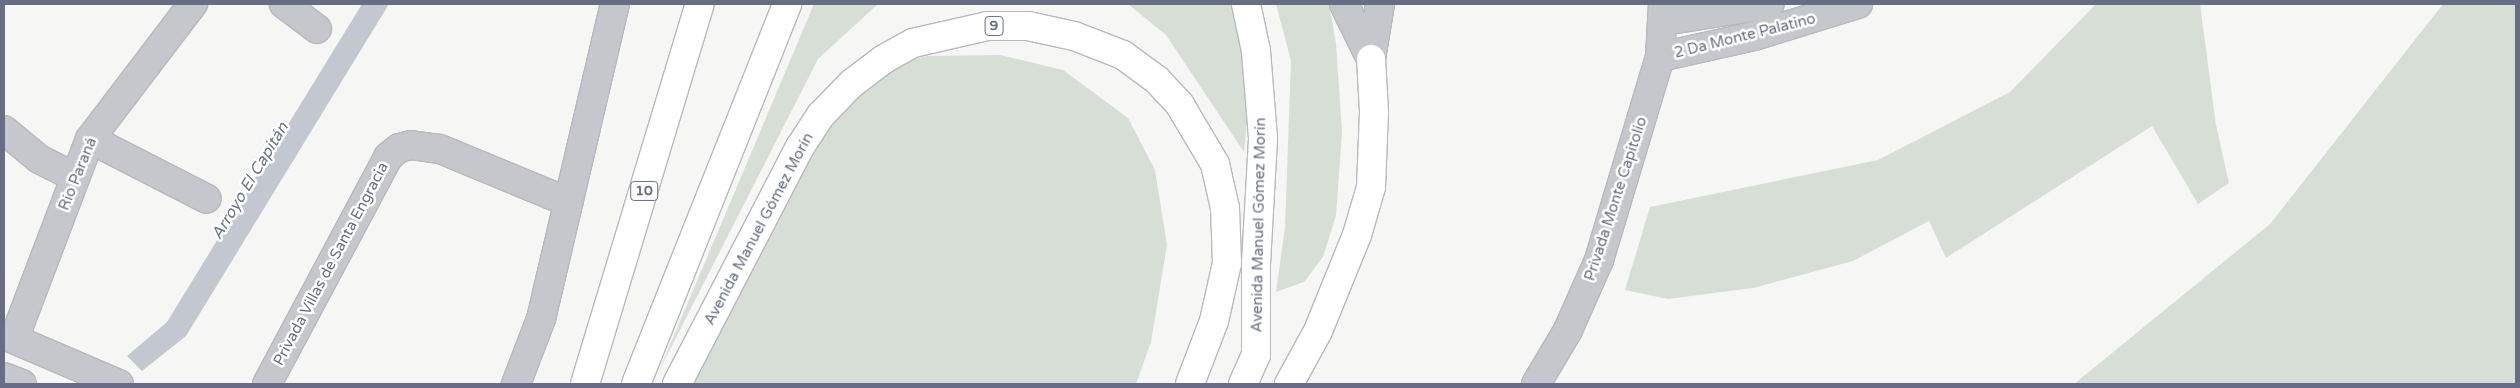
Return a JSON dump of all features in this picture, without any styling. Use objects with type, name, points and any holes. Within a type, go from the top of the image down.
[{"type":"highway","name":"10","points":[[585,384],[700,4]]},
{"type":"highway","points":[[636,384],[787,4]]},
{"type":"highway","name":"Avenida Manuel Gómez Morín","points":[[1243,384],[1256,355],[1256,264],[1263,138],[1256,51],[1246,4]]},
{"type":"highway","name":"Avenida Manuel Gómez Morín","points":[[677,384],[800,147],[821,115],[852,84],[884,59],[913,43],[987,26],[1028,26],[1074,36],[1122,55],[1157,80],[1180,105],[1215,164],[1225,208],[1227,263],[1214,321],[1190,384]]},
{"type":"highway","points":[[1289,384],[1318,331],[1357,235],[1371,187],[1374,112],[1371,59]]},
{"type":"street","name":"Río Paraná","points":[[9,337],[90,138],[193,4]]},
{"type":"street","points":[[284,4],[317,29]]},
{"type":"street","points":[[516,384],[541,319],[616,4]]},
{"type":"street","points":[[1344,4],[1371,59]]},
{"type":"street","points":[[1371,59],[1380,4]]},
{"type":"street","name":"2 Da Monte Palatino","points":[[1664,13],[1770,4]]},
{"type":"street","name":"2 Da Monte Palatino","points":[[1660,56],[1754,36],[1828,16],[1858,4]]},
{"type":"street","name":"Privada Monte Capitolio","points":[[1536,384],[1568,330],[1599,260],[1630,164],[1660,56],[1664,13]]},
{"type":"street","points":[[4,130],[40,159],[75,177]]},
{"type":"street","points":[[90,138],[207,199]]},
{"type":"street","name":"Privada Villas de Santa Engracia","points":[[267,384],[388,157],[400,148],[418,146],[440,150],[568,202]]},
{"type":"street","points":[[9,337],[119,384]]},
{"type":"street","points":[[4,377],[22,384]]},
{"type":"shaded area","points":[[362,4],[389,4],[186,336],[142,371],[127,356],[167,322]]},
{"type":"shaded area","points":[[814,4],[878,4],[818,59],[659,371]]},
{"type":"shaded area","points":[[1128,4],[1238,4],[1251,84],[1244,152],[1166,35]]},
{"type":"shaded area","points":[[1276,4],[1329,4],[1336,43],[1342,132],[1336,216],[1323,257],[1304,282],[1276,292],[1285,227],[1291,61]]},
{"type":"shaded area","points":[[2096,4],[2200,4],[2216,125],[2229,183],[2198,204],[2152,126],[1946,258],[1929,221],[1853,261],[1753,288],[1668,299],[1625,290],[1650,207],[1878,160],[2010,92]]},
{"type":"shaded area","points":[[2443,4],[2516,4],[2516,384],[2074,384],[2270,224]]},
{"type":"shaded area","points":[[1000,55],[1063,70],[1128,118],[1155,170],[1167,245],[1151,342],[1136,384],[672,384],[766,207],[866,71],[927,56]]},
{"type":"water label","name":"Arroyo El Capitán","points":[[250,181]]}]
